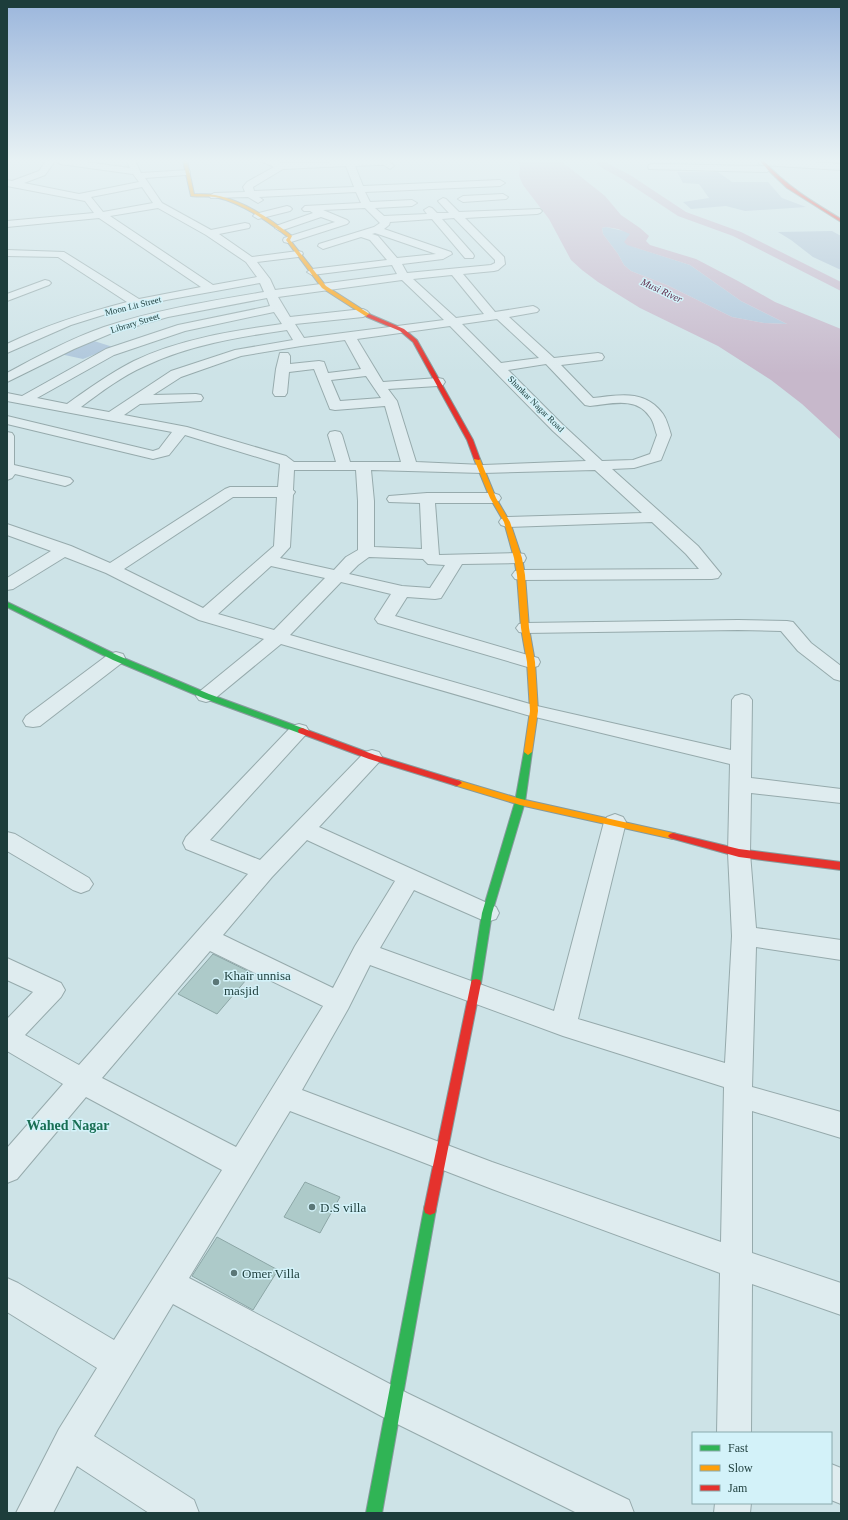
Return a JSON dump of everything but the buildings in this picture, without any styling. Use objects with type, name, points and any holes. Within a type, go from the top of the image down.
[{"type":"main road","points":[[284,232],[290,237],[288,240],[298,254],[324,287],[362,314],[402,330],[415,342],[438,382],[470,440],[493,498],[507,522],[518,558],[521,575],[525,628],[531,662],[534,711],[520,802],[487,913],[474,993],[440,1157],[374,1513]]},
{"type":"main road","points":[[7,604],[116,658],[206,696],[372,758],[520,802],[615,822],[739,853],[841,866]]},
{"type":"street","points":[[126,232],[212,289]]},
{"type":"street","points":[[210,233],[215,232]]},
{"type":"street","points":[[288,240],[313,232]]},
{"type":"street","points":[[323,246],[369,232]]},
{"type":"street","points":[[383,232],[422,244],[447,254],[464,257],[478,269]]},
{"type":"street","points":[[449,232],[469,256]]},
{"type":"street","points":[[24,400],[110,352],[182,328],[324,287],[404,276],[494,268],[499,265],[501,262],[500,259],[474,232]]},
{"type":"street","points":[[210,233],[257,270],[275,302],[301,342]]},
{"type":"street","name":"Shankar Nagar Road","points":[[361,234],[374,238],[404,276],[499,367],[558,428],[692,550],[712,574],[521,575]]},
{"type":"street","points":[[384,249],[422,244]]},
{"type":"street","points":[[8,253],[60,254],[138,304]]},
{"type":"street","points":[[200,281],[257,270],[298,254]]},
{"type":"street","points":[[309,268],[394,262],[443,256],[447,254]]},
{"type":"street","points":[[309,268],[344,260]]},
{"type":"street","name":"Moon Lit Street","points":[[7,349],[24,340],[74,321],[138,304],[212,289],[257,270]]},
{"type":"street","points":[[287,466],[410,466],[482,469],[634,464],[656,457],[664,435],[657,416],[644,404],[635,400],[625,398],[590,402],[550,361],[496,315],[455,271]]},
{"type":"street","points":[[7,298],[45,282]]},
{"type":"street","points":[[323,299],[338,298]]},
{"type":"street","points":[[275,302],[307,300]]},
{"type":"street","name":"Library Street","points":[[7,378],[50,354],[108,330],[158,315],[275,302]]},
{"type":"street","points":[[113,416],[176,374],[239,353],[287,344],[402,330],[533,310]]},
{"type":"street","points":[[70,408],[116,377],[140,363],[192,345],[289,323],[362,314]]},
{"type":"street","points":[[108,330],[135,344]]},
{"type":"street","points":[[349,336],[369,372],[390,401],[410,466]]},
{"type":"street","points":[[280,393],[282,369],[287,344]]},
{"type":"street","points":[[110,352],[176,374]]},
{"type":"street","points":[[50,354],[89,363]]},
{"type":"street","points":[[499,367],[598,357]]},
{"type":"street","points":[[282,369],[319,365],[335,406],[390,401]]},
{"type":"street","points":[[324,377],[369,372]]},
{"type":"street","points":[[379,386],[438,382]]},
{"type":"street","points":[[7,396],[182,430],[281,458],[287,462],[287,492],[282,547],[205,616]]},
{"type":"street","points":[[138,400],[196,398]]},
{"type":"street","points":[[7,420],[153,455],[164,452],[182,430]]},
{"type":"street","points":[[335,435],[344,465]]},
{"type":"street","points":[[7,436],[7,471],[65,481]]},
{"type":"street","points":[[363,466],[366,501],[366,552]]},
{"type":"street","points":[[112,569],[230,492],[287,492]]},
{"type":"street","points":[[427,498],[431,558],[437,561],[518,558]]},
{"type":"street","points":[[395,499],[493,498]]},
{"type":"street","points":[[507,522],[657,517]]},
{"type":"street","points":[[7,529],[112,569],[205,616],[740,772],[841,796]]},
{"type":"street","points":[[7,585],[65,550]]},
{"type":"street","points":[[206,696],[278,637],[352,561],[366,552],[431,554]]},
{"type":"street","points":[[268,560],[402,591],[435,594],[456,560]]},
{"type":"street","points":[[402,591],[384,619],[531,662]]},
{"type":"street","points":[[525,628],[738,625],[787,626],[792,636],[811,654],[830,665],[841,675]]},
{"type":"street","points":[[33,721],[116,658]]},
{"type":"street","points":[[734,1432],[738,1087],[744,936],[739,853],[742,700]]},
{"type":"street","points":[[264,871],[194,843],[299,731]]},
{"type":"street","points":[[7,1169],[264,871],[372,758]]},
{"type":"street","points":[[563,1025],[615,822]]},
{"type":"street","points":[[303,829],[487,913]]},
{"type":"street","points":[[7,840],[81,884]]},
{"type":"street","points":[[34,1513],[71,1441],[284,1096],[339,1002],[364,953],[409,878]]},
{"type":"street","points":[[744,936],[841,950]]},
{"type":"street","points":[[206,938],[339,1002]]},
{"type":"street","points":[[364,953],[841,1125]]},
{"type":"street","points":[[7,968],[52,990],[7,1037],[82,1081],[242,1165]]},
{"type":"street","points":[[284,1096],[440,1157],[735,1263],[841,1299]]},
{"type":"street","points":[[168,1284],[395,1405],[616,1513]]},
{"type":"street","points":[[7,1294],[119,1362]]},
{"type":"street","points":[[71,1441],[181,1513]]},
{"type":"shaded area","points":[[603,232],[628,232],[634,247],[690,265],[741,301],[787,324],[764,323],[732,317],[667,285],[631,271],[624,265],[618,254]]},
{"type":"shaded area","points":[[778,232],[834,232],[841,236],[841,270],[813,257]]},
{"type":"shaded area","points":[[91,340],[113,347],[83,359],[60,354]]},
{"type":"water","name":"Musi River","points":[[556,232],[603,232],[624,265],[631,271],[667,285],[732,317],[764,323],[787,324],[741,301],[690,265],[627,245],[624,242],[630,234],[625,232],[644,232],[649,236],[646,241],[650,245],[696,259],[775,302],[841,329],[841,440],[802,404],[771,380],[718,346],[640,308],[598,282],[571,260]]},
{"type":"waterway","points":[[731,232],[841,287]]},
{"type":"traffic: fast","points":[[7,604],[116,658],[206,696],[302,731]]},
{"type":"traffic: fast","points":[[476,983],[487,913],[520,802],[528,752]]},
{"type":"traffic: fast","points":[[374,1513],[430,1209]]},
{"type":"traffic: slow","points":[[283,232],[290,237],[288,240],[324,287],[369,316]]},
{"type":"traffic: slow","points":[[477,459],[493,498],[507,522],[518,558],[521,575],[525,628],[531,662],[534,711],[528,752]]},
{"type":"traffic: slow","points":[[457,783],[520,802],[673,836]]},
{"type":"traffic: jam","points":[[369,316],[402,330],[415,341],[470,440],[477,459]]},
{"type":"traffic: jam","points":[[302,731],[372,757],[457,783]]},
{"type":"traffic: jam","points":[[673,836],[739,853],[841,866]]},
{"type":"traffic: jam","points":[[430,1209],[476,983]]},
{"type":"place","name":"Khair unnisa masjid","points":[[216,982]]},
{"type":"place","name":"D.S villa","points":[[312,1207]]},
{"type":"place","name":"Omer Villa","points":[[234,1273]]},
{"type":"district","name":"Wahed Nagar","points":[[68,1125]]}]
